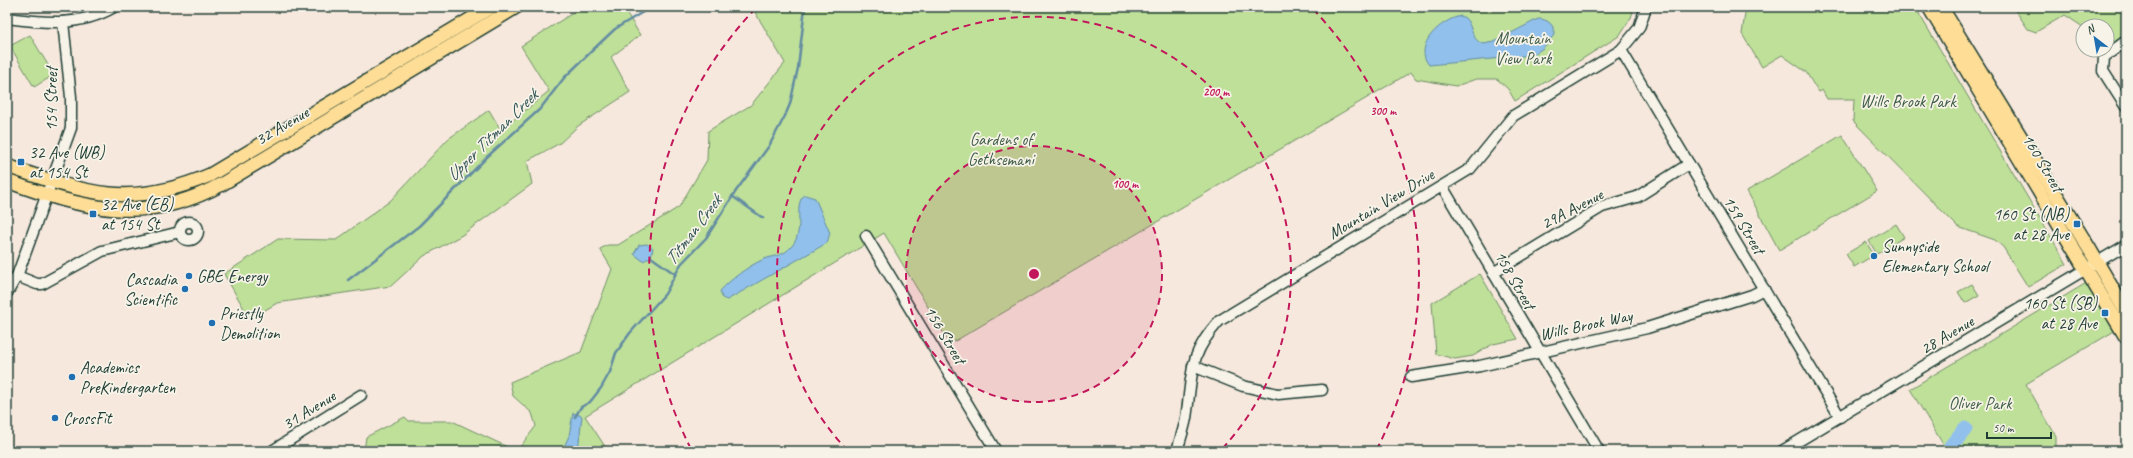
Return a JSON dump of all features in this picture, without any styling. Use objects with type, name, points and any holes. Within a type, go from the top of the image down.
[{"type":"main road","name":"32 Avenue","points":[[7,166],[52,182],[97,194],[127,196],[170,189],[198,180],[227,165],[491,7]]},
{"type":"main road","name":"32 Avenue","points":[[7,181],[47,195],[98,208],[155,208],[189,198],[222,184],[516,7]]},
{"type":"main road","name":"160 Street","points":[[1929,7],[2126,337]]},
{"type":"main road","name":"160 Street","points":[[1941,7],[2098,262],[2126,312]]},
{"type":"main road","points":[[401,75],[399,72],[402,67],[440,44],[447,33]]},
{"type":"street","points":[[7,18],[40,22],[63,22],[92,17],[114,7]]},
{"type":"street","name":"Mountain View Drive","points":[[1177,451],[1186,419],[1188,387],[1195,356],[1204,338],[1219,321],[1470,168],[1513,116],[1621,50],[1639,28],[1646,7]]},
{"type":"street","name":"154 Street","points":[[7,293],[17,276],[71,128],[71,97],[63,22]]},
{"type":"street","points":[[2126,41],[2104,57],[2103,71],[2126,107]]},
{"type":"street","name":"159 Street","points":[[1621,50],[1840,417]]},
{"type":"street","name":"29A Avenue","points":[[1493,273],[1602,208],[1637,197],[1689,164]]},
{"type":"street","name":"158 Street","points":[[1442,186],[1599,451]]},
{"type":"street","points":[[17,276],[37,284],[42,284],[102,251],[180,232]]},
{"type":"street","name":"156 Street","points":[[866,236],[996,451]]},
{"type":"street","name":"28 Avenue","points":[[1782,451],[2126,245]]},
{"type":"street","name":"Wills Brook Way","points":[[1411,377],[1480,366],[1646,328],[1752,295],[1764,289]]},
{"type":"street","points":[[1193,366],[1243,386],[1278,394],[1322,390]]},
{"type":"street","name":"31 Avenue","points":[[272,451],[361,395]]},
{"type":"green space","points":[[582,7],[623,7],[640,35],[611,57],[630,92],[578,126],[560,143],[527,161],[532,184],[462,235],[424,256],[391,286],[277,303],[250,319],[224,274],[278,239],[336,240],[390,201],[448,139],[489,110],[501,130],[549,91],[521,46]]},
{"type":"green space","name":"Gardens of Gethsemani","points":[[752,7],[1634,7],[1631,18],[1619,36],[1515,101],[1508,89],[1497,79],[1476,79],[1456,86],[1416,79],[1411,72],[950,344],[884,233],[585,416],[608,451],[517,451],[536,426],[532,413],[513,396],[510,382],[581,352],[612,269],[600,249],[608,245],[618,245],[679,207],[707,160],[708,131],[751,105],[785,63]]},
{"type":"green space","name":"Wills Brook Park","points":[[1746,7],[1915,7],[2067,264],[2028,287],[2003,247],[1995,240],[1958,227],[1853,121],[1854,99],[1827,99],[1822,90],[1818,92],[1806,72],[1782,55],[1762,67],[1742,34]]},
{"type":"green space","points":[[2013,7],[2126,7],[2126,33],[2115,42],[2115,18],[2075,18],[2075,22],[2065,15],[2036,32],[2028,29]]},
{"type":"green space","points":[[30,35],[54,75],[34,87],[10,46]]},
{"type":"green space","points":[[1842,135],[1877,191],[1779,250],[1747,191]]},
{"type":"green space","points":[[1896,224],[1904,237],[1877,254],[1869,241]]},
{"type":"green space","points":[[1866,242],[1874,255],[1854,267],[1846,254]]},
{"type":"green space","points":[[1480,274],[1518,339],[1493,344],[1473,356],[1455,359],[1436,354],[1432,303]]},
{"type":"green space","name":"Oliver Park","points":[[2088,282],[2116,330],[2026,384],[2056,436],[2056,447],[2058,451],[1947,451],[1910,389]]},
{"type":"green space","points":[[1972,284],[1979,295],[1965,303],[1958,292]]},
{"type":"green space","points":[[405,417],[409,421],[452,421],[516,451],[364,451],[366,437]]},
{"type":"water","points":[[1461,16],[1468,21],[1478,42],[1483,44],[1494,42],[1538,19],[1547,21],[1552,25],[1554,35],[1543,48],[1533,55],[1429,65],[1425,57],[1424,49],[1427,41],[1438,28],[1446,22]]},
{"type":"water","points":[[805,195],[815,198],[830,233],[827,243],[727,300],[722,298],[720,291],[729,282],[751,266],[766,258],[789,250],[796,239],[799,225],[799,204]]},
{"type":"water","points":[[647,244],[653,248],[651,257],[643,261],[634,254],[639,245]]},
{"type":"water","points":[[573,413],[582,416],[578,451],[562,451],[569,436]]},
{"type":"waterway","name":"Upper Titman Creek","points":[[348,280],[419,226],[488,156],[540,109],[564,78],[615,29],[651,7]]},
{"type":"waterway","name":"Titman Creek","points":[[575,417],[581,407],[590,402],[601,388],[610,372],[616,353],[630,333],[665,294],[681,264],[706,238],[736,191],[769,146],[790,104],[798,68],[805,7]]},
{"type":"waterway","points":[[732,196],[763,218]]},
{"type":"waterway","points":[[651,257],[675,274]]},
{"type":"waterway","points":[[1954,451],[1951,446],[1965,429]]},
{"type":"place","name":"32 Ave (WB) at 154 St","points":[[21,162]]},
{"type":"place","name":"32 Ave (EB) at 154 St","points":[[93,214]]},
{"type":"place","name":"160 St (NB) at 28 Ave","points":[[2077,224]]},
{"type":"place","name":"Sunnyside Elementary School","points":[[1874,256]]},
{"type":"place","name":"GBE Energy","points":[[189,276]]},
{"type":"place","name":"Cascadia Scientific","points":[[185,289]]},
{"type":"place","name":"160 St (SB) at 28 Ave","points":[[2105,313]]},
{"type":"place","name":"Priestly Demolition","points":[[212,323]]},
{"type":"place","name":"Academics PreKindergarten","points":[[72,377]]},
{"type":"place","name":"CrossFit","points":[[55,418]]},
{"type":"park label","name":"Mountain View Park","points":[[1523,48]]}]
